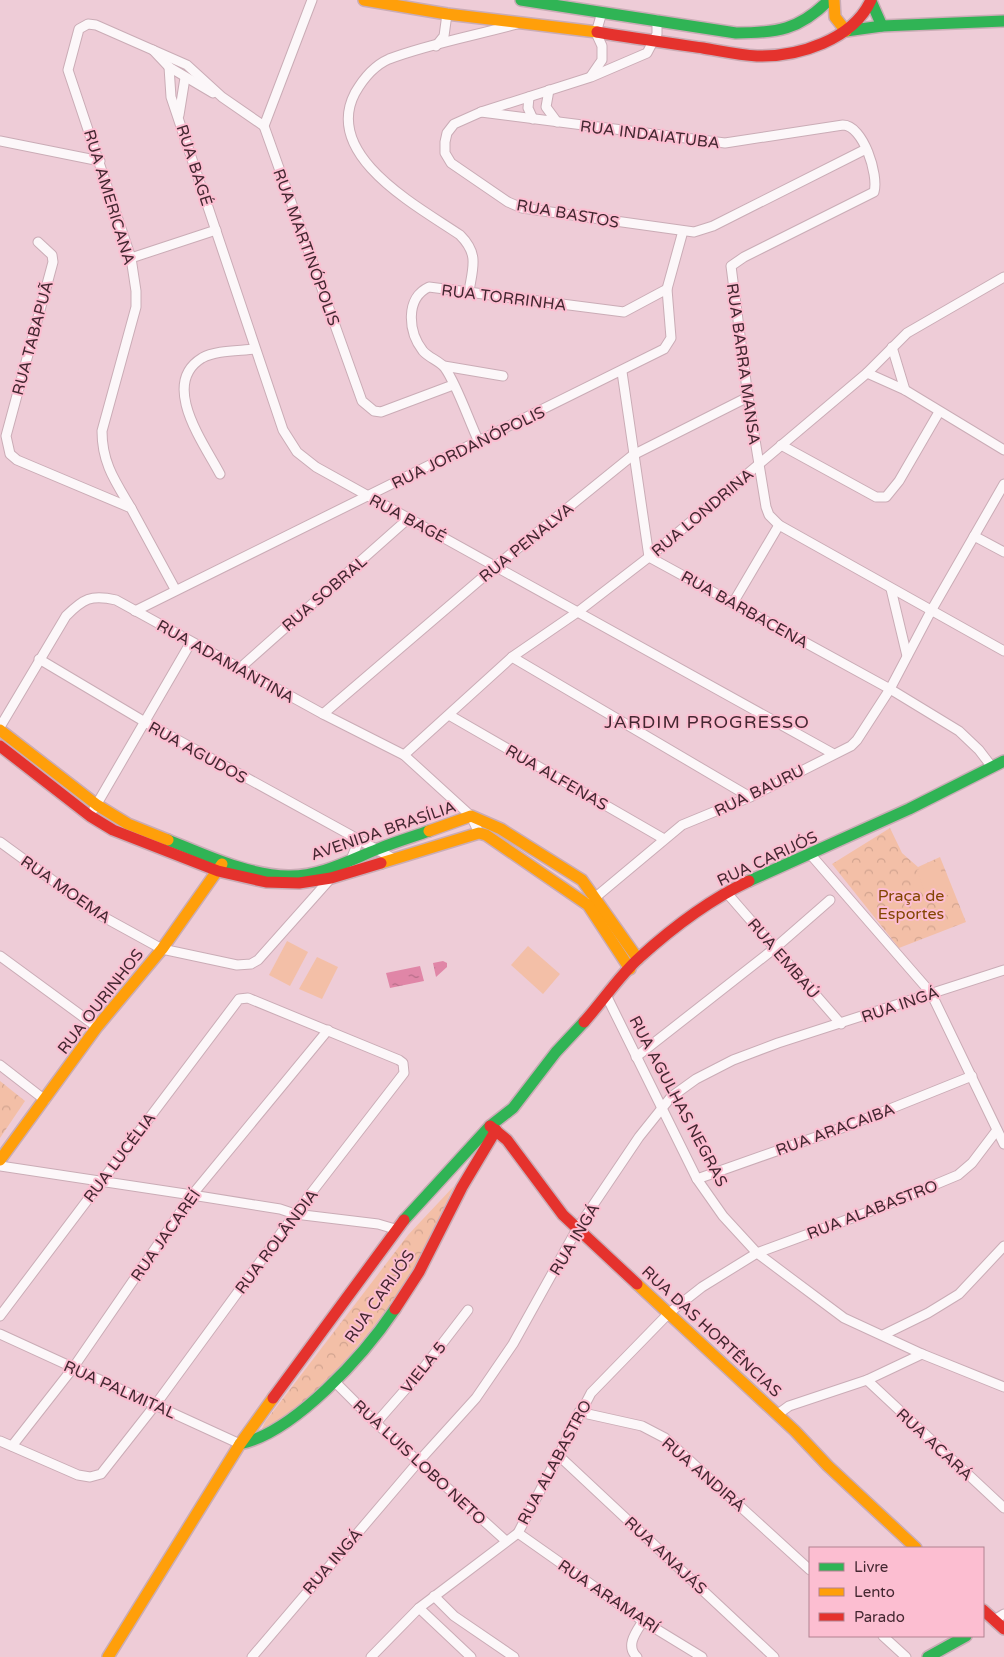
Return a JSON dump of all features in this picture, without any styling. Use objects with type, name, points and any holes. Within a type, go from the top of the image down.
[{"type":"main road","points":[[364,0],[447,14],[596,32],[756,56],[771,56],[819,44],[846,31],[882,26],[1004,21]]},
{"type":"main road","points":[[521,0],[736,33],[769,34],[787,31],[802,24],[829,0]]},
{"type":"main road","points":[[834,0],[833,15],[838,24],[846,31]]},
{"type":"main road","points":[[846,31],[866,12],[871,1]]},
{"type":"main road","points":[[871,1],[882,26]]},
{"type":"main road","name":"AVENIDA BRASÍLIA","points":[[0,728],[97,805],[128,824],[221,866],[290,876],[319,871],[350,862],[377,849],[471,816],[501,829],[582,880],[591,900],[630,969]]},
{"type":"main road","name":"AVENIDA BRASÍLIA","points":[[0,746],[90,816],[114,830],[221,866],[282,884],[330,878],[479,833],[486,835],[591,900],[638,959]]},
{"type":"main road","name":"RUA CARIJÓS","points":[[240,1444],[254,1441],[273,1432],[335,1382],[378,1334],[419,1272],[505,1102],[538,1063],[556,1052],[607,997],[638,959],[697,912],[726,892],[909,809],[1004,761]]},
{"type":"main road","name":"RUA OURINHOS","points":[[0,1160],[97,1027],[162,949],[221,866]]},
{"type":"main road","name":"RUA CARIJÓS","points":[[108,1657],[240,1444],[395,1229],[493,1128]]},
{"type":"main road","name":"RUA DAS HORTÊNCIAS","points":[[493,1128],[507,1140],[563,1215],[577,1229],[778,1414],[828,1466],[915,1547]]},
{"type":"main road","points":[[984,1611],[1004,1629]]},
{"type":"main road","points":[[984,1625],[994,1620]]},
{"type":"main road","points":[[928,1657],[964,1637]]},
{"type":"street","points":[[150,48],[169,67],[185,78],[222,97],[264,126],[312,0]]},
{"type":"street","points":[[591,76],[602,60],[602,46],[596,32],[602,12]]},
{"type":"street","points":[[436,46],[444,36],[447,14]]},
{"type":"street","points":[[653,42],[657,34],[657,20]]},
{"type":"street","name":"RUA AMERICANA","points":[[131,508],[107,466],[102,449],[102,431],[136,307],[136,291],[131,258],[68,70],[79,29],[88,24],[96,25],[150,48]]},
{"type":"street","points":[[469,291],[474,262],[470,246],[460,235],[373,172],[357,152],[349,124],[353,98],[370,72],[389,60],[521,24]]},
{"type":"street","name":"RUA BASTOS","points":[[653,42],[647,53],[591,76],[481,112],[454,124],[447,133],[445,153],[451,162],[470,178],[508,202],[522,208],[683,231],[702,231],[866,149]]},
{"type":"street","points":[[150,48],[187,65],[222,97]]},
{"type":"street","name":"RUA BAGÉ","points":[[169,67],[170,92],[255,348],[283,430],[297,452],[316,467],[579,611],[832,753]]},
{"type":"street","name":"RUA BAGÉ","points":[[179,117],[180,98],[185,78]]},
{"type":"street","points":[[549,90],[546,107],[557,122]]},
{"type":"street","points":[[529,97],[528,108],[533,119]]},
{"type":"street","name":"RUA INDAIATUBA","points":[[481,112],[725,143],[849,125],[854,128],[866,149]]},
{"type":"street","name":"RUA MARTINÓPOLIS","points":[[264,126],[362,400],[374,411],[381,412],[453,385]]},
{"type":"street","points":[[0,141],[100,161]]},
{"type":"street","name":"RUA BARRA MANSA","points":[[866,149],[870,155],[874,192],[744,257],[731,266],[748,397],[766,507],[769,515],[779,524],[891,589],[1004,651]]},
{"type":"street","points":[[131,258],[216,230]]},
{"type":"street","name":"RUA JORDANÓPOLIS","points":[[135,611],[175,589],[664,350],[671,338],[667,289],[683,231]]},
{"type":"street","name":"RUA TABAPUÃ","points":[[38,242],[52,255],[53,262],[6,436],[6,444],[10,454],[17,460],[131,508]]},
{"type":"street","name":"RUA LONDRINA","points":[[404,755],[512,657],[579,611],[649,557],[867,373],[907,333],[1004,277]]},
{"type":"street","name":"RUA TORRINHA","points":[[479,442],[444,366],[424,351],[419,344],[412,321],[413,301],[416,295],[429,287],[624,312],[667,289]]},
{"type":"street","points":[[892,347],[905,390]]},
{"type":"street","points":[[220,474],[187,412],[184,398],[186,379],[195,364],[202,358],[255,348]]},
{"type":"street","points":[[444,366],[503,376]]},
{"type":"street","points":[[622,372],[649,557]]},
{"type":"street","points":[[867,373],[905,390],[1004,450]]},
{"type":"street","name":"RUA PENALVA","points":[[323,714],[496,566],[633,455],[748,397]]},
{"type":"street","points":[[781,445],[876,497],[886,497],[892,492],[939,412]]},
{"type":"street","name":"RUA BAURU","points":[[591,900],[682,825],[750,797],[832,753],[851,746],[857,740],[890,689],[931,611],[1004,484]]},
{"type":"street","points":[[131,508],[175,589]]},
{"type":"street","name":"RUA SOBRAL","points":[[240,668],[409,518]]},
{"type":"street","points":[[733,603],[779,524]]},
{"type":"street","points":[[974,536],[1004,552]]},
{"type":"street","name":"RUA BARBACENA","points":[[649,557],[890,689],[964,734],[992,767]]},
{"type":"street","points":[[891,589],[908,656]]},
{"type":"street","name":"RUA ADAMANTINA","points":[[0,728],[66,616],[80,602],[99,596],[116,600],[323,714],[404,755],[471,816],[479,833]]},
{"type":"street","points":[[90,816],[191,642]]},
{"type":"street","points":[[512,657],[750,797]]},
{"type":"street","name":"RUA AGUDOS","points":[[39,659],[145,722],[394,859]]},
{"type":"street","name":"RUA ALFENAS","points":[[449,715],[664,839]]},
{"type":"street","points":[[350,862],[359,840]]},
{"type":"street","name":"RUA MOEMA","points":[[0,842],[100,916],[162,949],[237,965],[251,964],[258,960],[330,878]]},
{"type":"street","points":[[811,855],[931,993],[1004,1144]]},
{"type":"street","name":"RUA EMBAÚ","points":[[726,892],[841,1024]]},
{"type":"street","points":[[636,1057],[775,948],[830,900]]},
{"type":"street","points":[[0,956],[97,1027]]},
{"type":"street","name":"RUA INGÁ","points":[[252,1657],[419,1461],[461,1416],[513,1344],[577,1229],[660,1109],[696,1079],[733,1060],[778,1043],[1004,970]]},
{"type":"street","name":"RUA AGULHAS NEGRAS","points":[[607,997],[660,1109],[697,1179],[723,1216],[757,1253],[844,1318],[922,1354],[1004,1387]]},
{"type":"street","name":"RUA ROLÂNDIA","points":[[0,1442],[78,1475],[96,1476],[101,1474],[156,1404],[295,1214],[404,1073],[405,1067],[399,1060],[248,998],[239,999]]},
{"type":"street","name":"RUA LUCÉLIA","points":[[0,1316],[99,1182],[239,999]]},
{"type":"street","name":"RUA JACAREÍ","points":[[12,1446],[73,1368],[192,1195],[328,1030]]},
{"type":"street","points":[[0,1065],[45,1100]]},
{"type":"street","name":"RUA ARACAIBA","points":[[697,1179],[850,1125],[972,1076]]},
{"type":"street","name":"RUA ALABASTRO","points":[[371,1657],[419,1608],[518,1532],[590,1393],[669,1313],[702,1287],[757,1253],[879,1208],[958,1175],[972,1163],[997,1130]]},
{"type":"street","points":[[0,1166],[280,1209],[295,1214],[378,1224],[395,1229]]},
{"type":"street","points":[[883,1335],[928,1313],[959,1294],[1004,1246]]},
{"type":"street","name":"VIELA 5","points":[[376,1423],[418,1375],[468,1310]]},
{"type":"street","name":"RUA PALMITAL","points":[[0,1334],[240,1444]]},
{"type":"street","points":[[778,1414],[789,1406],[867,1380],[922,1354]]},
{"type":"street","name":"RUA ACARÁ","points":[[867,1380],[1004,1508]]},
{"type":"street","name":"RUA LUIS LOBO NETO","points":[[335,1382],[376,1423],[506,1541]]},
{"type":"street","name":"RUA ANDIRÁ","points":[[579,1412],[642,1426],[665,1438],[809,1569]]},
{"type":"street","name":"RUA ANAJÁS","points":[[557,1454],[774,1657]]},
{"type":"street","name":"RUA ARAMARÍ","points":[[518,1532],[643,1621],[702,1657]]},
{"type":"street","points":[[434,1596],[454,1616],[514,1657]]},
{"type":"street","points":[[419,1608],[471,1657]]},
{"type":"street","points":[[994,1620],[1004,1614]]},
{"type":"street","points":[[637,1657],[631,1650],[631,1644],[643,1621]]},
{"type":"street","points":[[884,1637],[906,1657]]},
{"type":"green space","name":"Praça de Esportes","points":[[890,828],[902,853],[918,867],[940,857],[966,922],[899,948],[832,864]]},
{"type":"green space","points":[[937,861],[950,894],[928,903],[917,870]]},
{"type":"green space","points":[[287,941],[308,952],[290,986],[269,975]]},
{"type":"green space","points":[[528,946],[560,974],[543,994],[511,965]]},
{"type":"green space","points":[[317,957],[338,967],[322,999],[299,989]]},
{"type":"green space","points":[[0,1081],[25,1101],[0,1138]]},
{"type":"green space","points":[[454,1186],[413,1272],[371,1330],[327,1382],[295,1409],[260,1433],[265,1422],[408,1235]]},
{"type":"water","points":[[443,961],[447,963],[447,967],[436,977],[433,963]]},
{"type":"water","points":[[420,966],[424,981],[390,988],[386,973]]},
{"type":"traffic: fast","points":[[521,0],[736,33],[764,32],[787,28],[808,18],[829,0]]},
{"type":"traffic: fast","points":[[871,1],[882,26]]},
{"type":"traffic: fast","points":[[846,31],[882,26],[1004,21]]},
{"type":"traffic: fast","points":[[749,881],[909,809],[1004,761]]},
{"type":"traffic: fast","points":[[168,840],[242,868],[273,875],[300,876],[346,863],[384,846],[429,831]]},
{"type":"traffic: fast","points":[[404,1220],[490,1126],[513,1108],[556,1052],[584,1022]]},
{"type":"traffic: fast","points":[[240,1444],[261,1437],[305,1408],[347,1369],[382,1328],[395,1309]]},
{"type":"traffic: fast","points":[[928,1657],[964,1637]]},
{"type":"traffic: slow","points":[[364,0],[447,14],[597,32]]},
{"type":"traffic: slow","points":[[834,0],[835,17],[846,31]]},
{"type":"traffic: slow","points":[[0,730],[97,805],[128,824],[168,840]]},
{"type":"traffic: slow","points":[[429,831],[471,816],[501,829],[582,880],[638,959]]},
{"type":"traffic: slow","points":[[381,863],[479,833],[486,835],[588,905],[630,969]]},
{"type":"traffic: slow","points":[[0,1160],[97,1027],[162,949],[222,864]]},
{"type":"traffic: slow","points":[[637,1284],[795,1431],[828,1466],[915,1547]]},
{"type":"traffic: slow","points":[[108,1657],[240,1444],[273,1398]]},
{"type":"traffic: jam","points":[[597,32],[744,55],[773,56],[806,49],[838,36],[863,14],[871,0]]},
{"type":"traffic: jam","points":[[0,746],[90,816],[113,830],[218,871],[266,882],[299,883],[331,878],[381,863]]},
{"type":"traffic: jam","points":[[584,1022],[639,958],[678,925],[705,906],[749,881]]},
{"type":"traffic: jam","points":[[490,1126],[507,1140],[563,1215],[637,1284]]},
{"type":"traffic: jam","points":[[395,1309],[419,1272],[462,1187],[496,1130]]},
{"type":"traffic: jam","points":[[273,1398],[404,1220]]},
{"type":"traffic: jam","points":[[984,1611],[1004,1629]]},
{"type":"district","name":"JARDIM PROGRESSO","points":[[707,722]]}]
